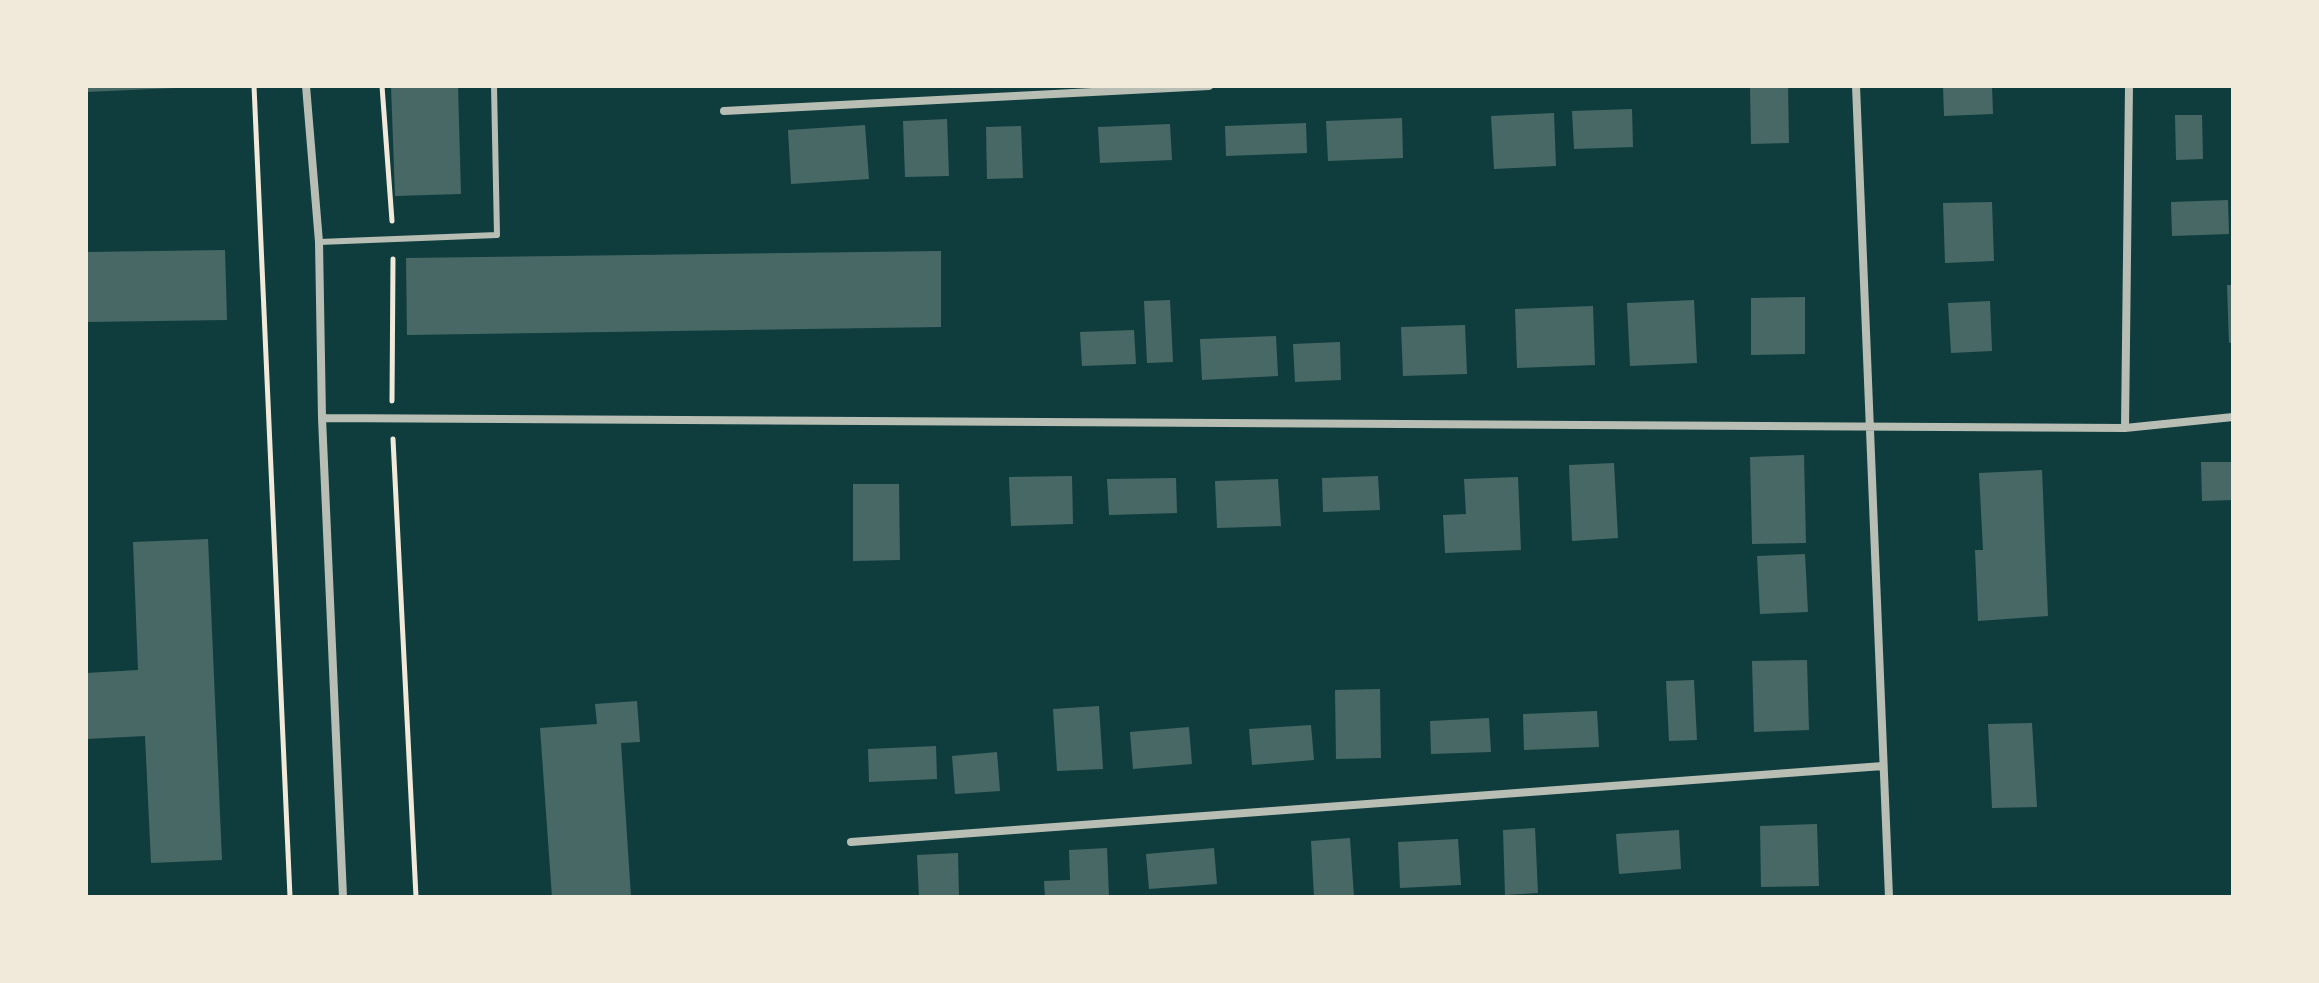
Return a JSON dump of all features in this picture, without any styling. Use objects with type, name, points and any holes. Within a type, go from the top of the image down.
[{"type":"street","points":[[306,86],[319,242],[322,418],[343,897]]},
{"type":"street","points":[[724,111],[1209,86]]},
{"type":"street","points":[[1856,86],[1889,897]]},
{"type":"street","points":[[2125,428],[2129,86]]},
{"type":"street","points":[[322,418],[2125,428],[2233,417]]},
{"type":"street","points":[[851,842],[1883,766]]},
{"type":"lane","points":[[319,242],[497,235],[494,86]]},
{"type":"path","points":[[254,86],[290,897]]},
{"type":"path","points":[[382,86],[393,241],[392,418],[416,897]]},
{"type":"building","points":[[86,86],[175,86],[175,88],[86,92]]},
{"type":"building","points":[[391,86],[458,86],[461,194],[395,196]]},
{"type":"building","points":[[1750,86],[1788,86],[1789,143],[1751,144]]},
{"type":"building","points":[[1943,86],[1992,86],[1993,114],[1944,116]]},
{"type":"building","points":[[1632,109],[1633,147],[1574,149],[1572,111]]},
{"type":"building","points":[[1554,113],[1556,166],[1494,169],[1491,116]]},
{"type":"building","points":[[2175,115],[2202,115],[2203,159],[2176,160]]},
{"type":"building","points":[[1402,118],[1403,158],[1328,161],[1326,121]]},
{"type":"building","points":[[947,119],[949,176],[905,177],[903,121]]},
{"type":"building","points":[[1306,123],[1307,153],[1226,156],[1225,126]]},
{"type":"building","points":[[1170,124],[1172,160],[1100,163],[1098,127]]},
{"type":"building","points":[[865,125],[869,179],[791,184],[788,130]]},
{"type":"building","points":[[1021,126],[1023,178],[987,179],[986,127]]},
{"type":"building","points":[[2228,200],[2229,234],[2172,236],[2171,202]]},
{"type":"building","points":[[1992,202],[1994,261],[1945,263],[1943,203]]},
{"type":"building","points":[[225,250],[227,320],[86,322],[86,252]]},
{"type":"building","points":[[941,251],[941,327],[407,335],[406,258]]},
{"type":"building","points":[[2227,285],[2233,285],[2233,342],[2229,343]]},
{"type":"building","points":[[1805,297],[1805,354],[1751,355],[1751,298]]},
{"type":"building","points":[[1170,300],[1173,362],[1147,363],[1144,301]]},
{"type":"building","points":[[1694,300],[1697,363],[1630,366],[1627,303]]},
{"type":"building","points":[[1990,301],[1992,351],[1951,353],[1948,303]]},
{"type":"building","points":[[1593,306],[1595,365],[1517,368],[1515,309]]},
{"type":"building","points":[[1465,325],[1467,374],[1403,376],[1401,327]]},
{"type":"building","points":[[1134,330],[1136,364],[1082,366],[1080,332]]},
{"type":"building","points":[[1276,336],[1278,376],[1202,380],[1200,339]]},
{"type":"building","points":[[1340,342],[1341,380],[1295,382],[1293,344]]},
{"type":"building","points":[[1804,455],[1806,543],[1752,544],[1750,457]]},
{"type":"building","points":[[2201,462],[2233,462],[2233,500],[2202,501]]},
{"type":"building","points":[[1614,463],[1618,538],[1572,541],[1569,465]]},
{"type":"building","points":[[2042,470],[2048,616],[1978,621],[1975,550],[1983,550],[1979,473]]},
{"type":"building","points":[[1072,476],[1073,524],[1011,526],[1009,477]]},
{"type":"building","points":[[1378,476],[1380,510],[1323,512],[1322,478]]},
{"type":"building","points":[[1518,477],[1521,550],[1445,553],[1443,515],[1466,514],[1464,479]]},
{"type":"building","points":[[1176,478],[1177,513],[1109,515],[1107,479]]},
{"type":"building","points":[[1278,479],[1281,526],[1217,528],[1215,481]]},
{"type":"building","points":[[853,484],[899,484],[900,560],[853,561]]},
{"type":"building","points":[[208,539],[222,860],[151,863],[145,736],[86,739],[86,673],[138,670],[133,542]]},
{"type":"building","points":[[1805,554],[1808,612],[1760,614],[1757,556]]},
{"type":"building","points":[[1807,660],[1809,730],[1754,732],[1752,661]]},
{"type":"building","points":[[1694,680],[1697,740],[1669,741],[1666,681]]},
{"type":"building","points":[[1380,689],[1381,758],[1336,759],[1335,690]]},
{"type":"building","points":[[637,701],[640,742],[621,743],[631,897],[552,897],[540,728],[597,724],[595,704]]},
{"type":"building","points":[[1099,706],[1103,769],[1057,771],[1053,709]]},
{"type":"building","points":[[1597,711],[1599,747],[1524,750],[1523,714]]},
{"type":"building","points":[[1489,718],[1491,752],[1431,754],[1430,721]]},
{"type":"building","points":[[2032,723],[2037,807],[1992,808],[1988,724]]},
{"type":"building","points":[[1311,725],[1314,760],[1252,765],[1249,729]]},
{"type":"building","points":[[1189,727],[1192,764],[1133,769],[1130,732]]},
{"type":"building","points":[[936,746],[937,779],[869,782],[868,749]]},
{"type":"building","points":[[997,752],[1000,791],[955,794],[952,756]]},
{"type":"building","points":[[1817,824],[1819,886],[1761,887],[1760,826]]},
{"type":"building","points":[[1535,828],[1538,893],[1505,895],[1503,830]]},
{"type":"building","points":[[1679,830],[1681,869],[1619,874],[1616,834]]},
{"type":"building","points":[[1350,838],[1354,897],[1314,897],[1311,841]]},
{"type":"building","points":[[1458,839],[1461,885],[1400,888],[1398,842]]},
{"type":"building","points":[[1107,848],[1109,897],[1045,897],[1044,881],[1070,880],[1069,850]]},
{"type":"building","points":[[1214,848],[1217,884],[1149,889],[1146,854]]},
{"type":"building","points":[[958,853],[959,897],[919,897],[917,855]]}]
